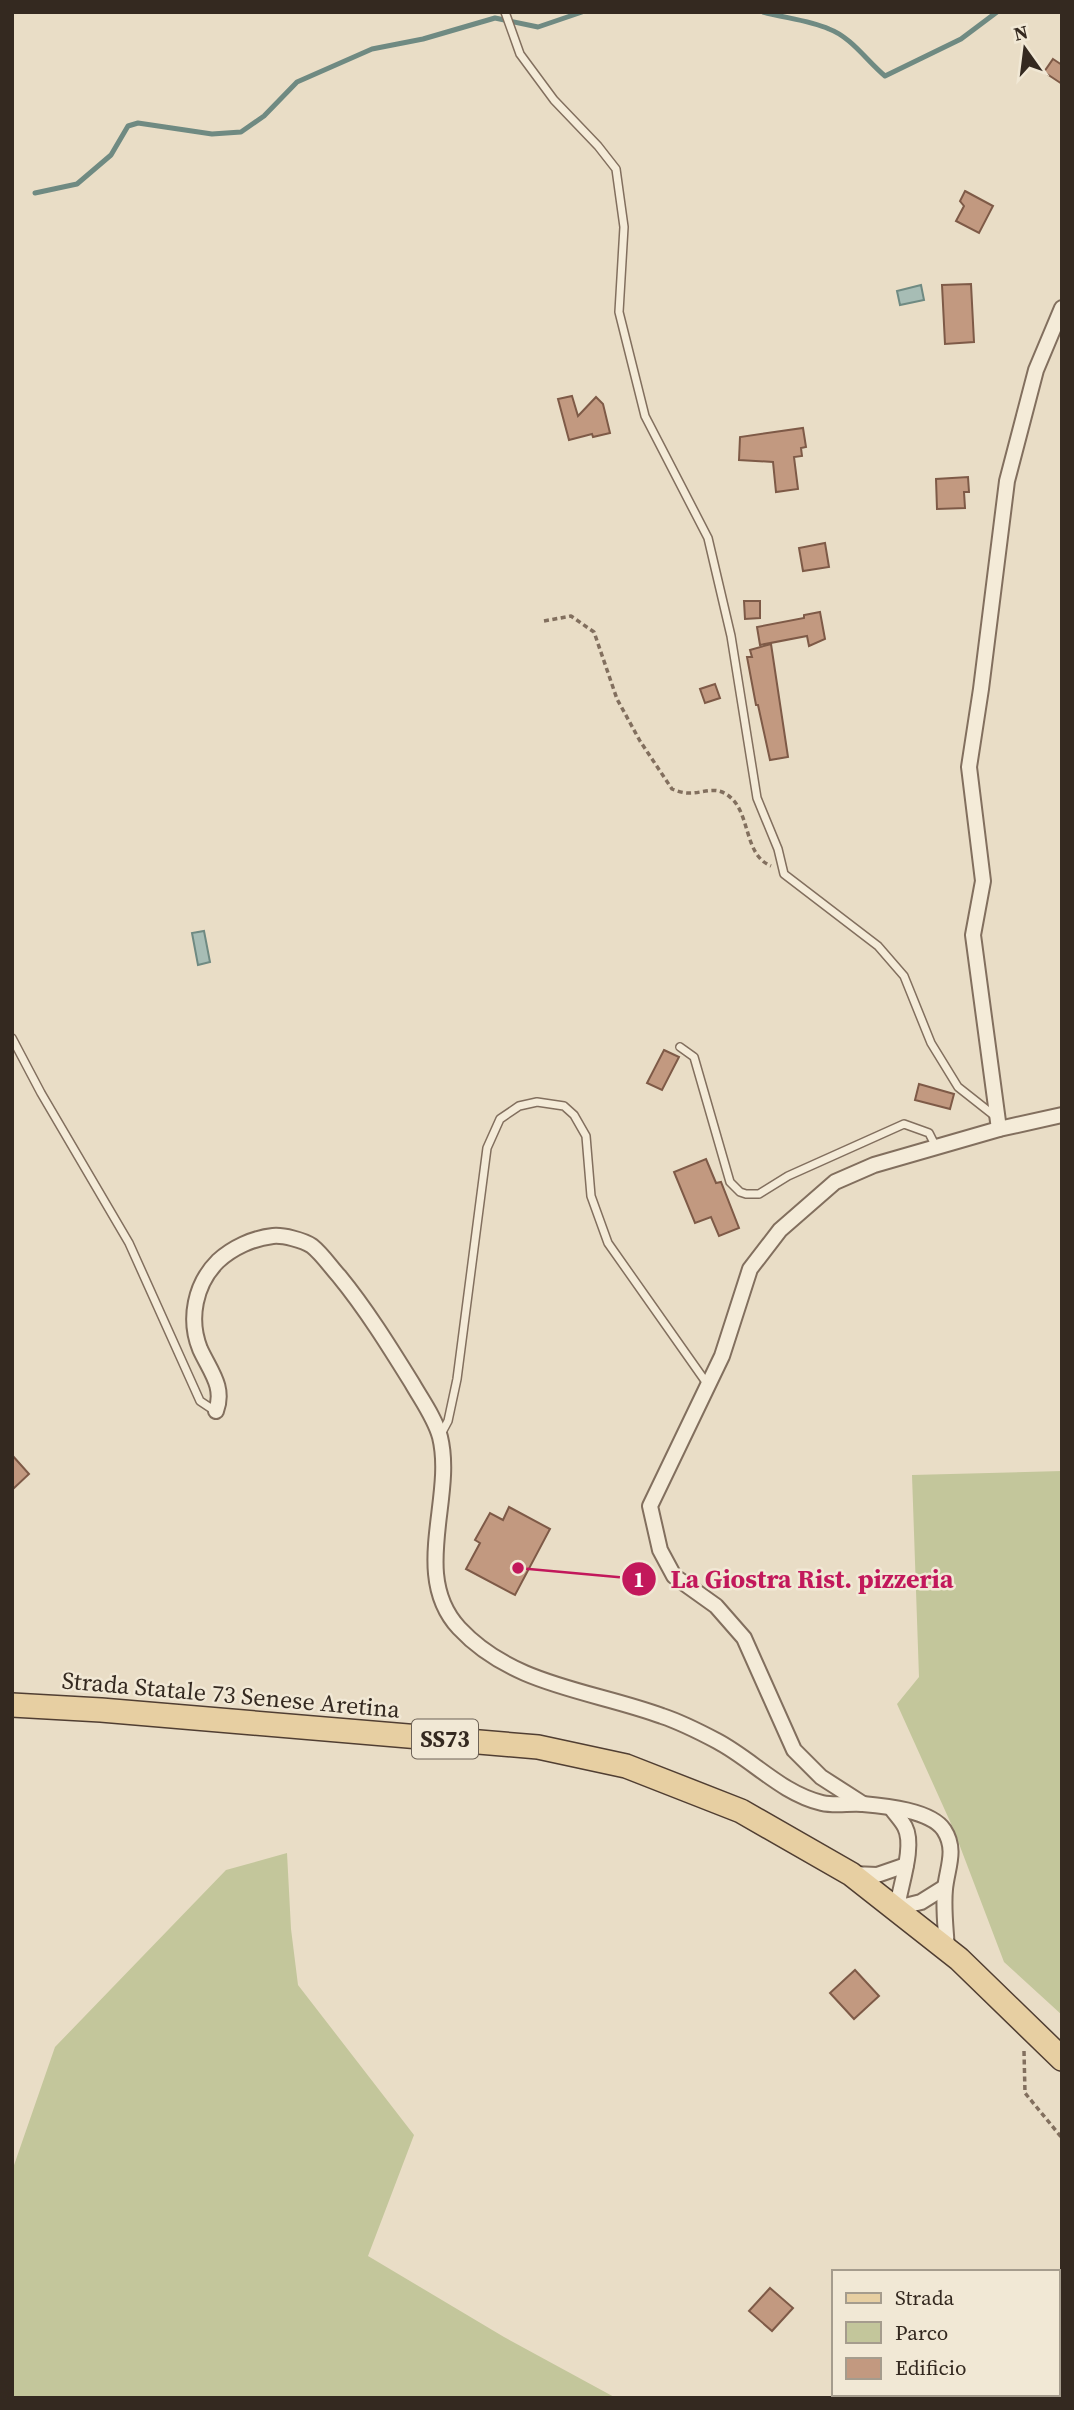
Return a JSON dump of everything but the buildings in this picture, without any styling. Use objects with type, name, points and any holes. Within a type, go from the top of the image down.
[{"type":"main road","name":"Strada Statale 73 Senese Aretina","points":[[12,1705],[538,1747],[626,1766],[741,1811],[851,1874],[947,1950],[1062,2059]]},
{"type":"street","points":[[998,1123],[973,935],[983,881],[969,767],[1007,481],[1036,370],[1062,308]]},
{"type":"street","points":[[865,1804],[821,1777],[794,1750],[744,1638],[716,1606],[674,1576],[660,1550],[650,1506],[722,1356],[750,1269],[780,1230],[835,1182],[874,1165],[936,1147],[998,1123],[1062,1115]]},
{"type":"street","points":[[216,1411],[220,1389],[199,1345],[194,1325],[196,1300],[207,1273],[223,1256],[246,1243],[275,1236],[308,1243],[338,1276],[394,1354],[428,1410],[440,1437],[442,1469],[435,1561],[441,1597],[456,1626],[490,1656],[535,1679],[662,1716],[717,1741],[802,1797],[826,1804],[865,1804],[915,1811],[933,1819],[943,1828],[951,1844],[951,1863],[945,1887],[947,1950]]},
{"type":"street","points":[[892,1809],[906,1828],[910,1844],[897,1908],[921,1902],[945,1887]]},
{"type":"street","points":[[851,1874],[877,1875],[906,1865]]},
{"type":"lane","points":[[505,12],[520,54],[554,100],[616,169],[624,227],[619,312],[645,416],[708,538],[731,636],[757,799],[778,849],[784,874],[878,946],[904,976],[931,1044],[958,1087],[998,1123]]},
{"type":"lane","points":[[12,1038],[129,1243],[200,1401],[216,1411]]},
{"type":"lane","points":[[680,1047],[694,1057],[730,1182],[740,1192],[759,1194],[788,1176],[904,1124],[929,1133],[936,1147]]},
{"type":"lane","points":[[440,1437],[448,1421],[457,1380],[487,1148],[500,1119],[519,1106],[537,1102],[564,1106],[574,1115],[586,1136],[591,1196],[608,1243],[708,1385]]},
{"type":"path","points":[[544,621],[571,616],[594,632],[617,699],[640,741],[672,789],[687,794],[712,789],[727,794],[740,811],[753,849],[763,862],[783,871]]},
{"type":"path","points":[[1023,2021],[1026,2093],[1062,2138]]},
{"type":"green space","points":[[1062,1471],[1062,2015],[1004,1962],[953,1828],[897,1704],[919,1677],[912,1475]]},
{"type":"green space","points":[[287,1853],[291,1929],[298,1985],[414,2135],[368,2256],[504,2337],[616,2398],[12,2398],[12,2171],[55,2047],[226,1870]]},
{"type":"water","points":[[921,285],[924,300],[900,305],[897,291]]},
{"type":"water","points":[[204,931],[210,962],[198,965],[192,933]]},
{"type":"waterway","points":[[35,193],[77,184],[111,155],[128,126],[138,123],[212,134],[241,132],[264,116],[297,82],[372,49],[423,39],[495,18],[538,27],[582,12]]},
{"type":"waterway","points":[[763,12],[813,23],[837,33],[852,43],[885,76],[961,39],[997,12]]},
{"type":"place","name":"La Giostra Rist. pizzeria","points":[[518,1568]]}]
